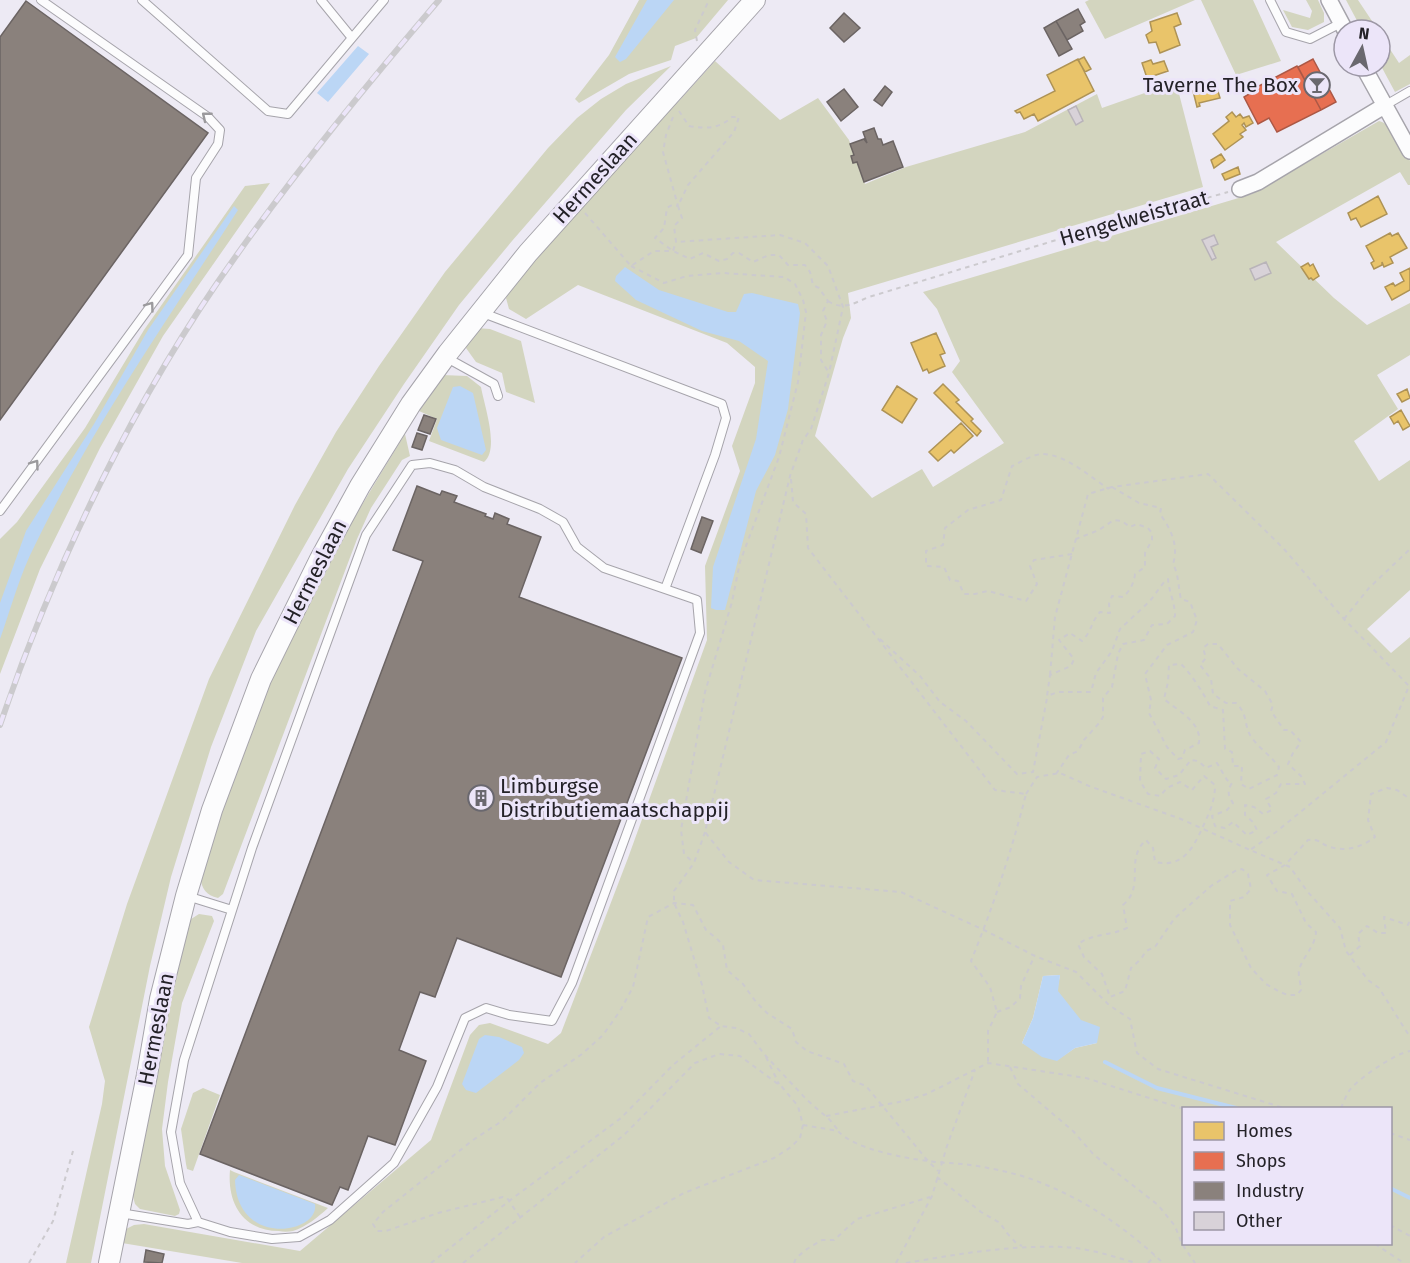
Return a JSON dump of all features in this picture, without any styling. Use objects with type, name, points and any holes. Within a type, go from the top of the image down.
[{"type":"street","name":"Hermeslaan","points":[[109,1263],[160,999],[186,896],[212,810],[261,679],[276,648],[360,486],[411,404],[445,357],[528,253],[755,0]]},
{"type":"street","points":[[1329,0],[1339,18]]},
{"type":"street","points":[[1369,78],[1410,151]]},
{"type":"street","points":[[1239,189],[1258,182],[1384,106]]},
{"type":"lane","points":[[0,511],[188,255],[196,178],[218,144],[220,130],[208,117],[41,0]]},
{"type":"lane","points":[[142,0],[268,111],[288,114],[384,0]]},
{"type":"lane","points":[[321,0],[352,38]]},
{"type":"lane","points":[[1270,0],[1286,32],[1310,39],[1332,30]]},
{"type":"lane","points":[[1384,106],[1410,91]]},
{"type":"lane","points":[[481,312],[722,404],[726,418],[715,455],[665,589]]},
{"type":"lane","points":[[445,357],[494,384],[498,396]]},
{"type":"lane","points":[[120,1213],[188,1224],[198,1222],[230,1232],[272,1239],[299,1237],[330,1220],[394,1162],[437,1087],[465,1018],[486,1008],[509,1015],[552,1021],[572,983],[700,633],[697,600],[603,568],[577,547],[563,522],[540,509],[484,487],[455,470],[430,463],[412,465],[366,535],[252,848],[184,1059],[171,1132],[180,1183],[198,1222]]},
{"type":"lane","points":[[186,896],[232,910]]},
{"type":"path","points":[[697,41],[695,30],[709,0]]},
{"type":"path","points":[[673,251],[676,242],[674,226],[682,218],[678,206],[663,152],[666,135],[676,107],[689,126],[705,128],[722,125],[732,117],[738,117],[735,132],[688,185],[678,206]]},
{"type":"path","name":"Hengelweistraat","points":[[843,307],[1063,238],[1239,189]]},
{"type":"path","points":[[574,201],[632,266],[664,283],[687,276],[723,273],[784,277],[795,284],[806,312],[798,382],[781,447],[740,562],[732,602],[705,692],[681,830],[684,854],[694,863]]},
{"type":"path","points":[[678,206],[672,205],[667,208],[664,228],[655,238],[673,251],[690,259],[703,253],[719,261],[733,254],[739,254],[753,262],[769,255],[779,255],[788,265],[805,265],[810,272],[813,285],[819,288],[828,301],[835,306],[843,307]]},
{"type":"path","points":[[676,242],[780,235],[805,243],[828,266],[843,307],[829,373],[811,429],[803,440],[790,476],[705,832],[694,863],[674,891],[674,903],[683,922],[702,985],[709,1018],[721,1026],[736,1028],[749,1034],[764,1054],[845,1138],[890,1154],[928,1161],[969,1164],[1019,1175],[1059,1190],[1096,1209],[1140,1241],[1163,1263]]},
{"type":"path","points":[[632,266],[654,251],[673,251]]},
{"type":"path","points":[[828,301],[823,311],[827,321],[821,335],[820,360],[829,373]]},
{"type":"path","points":[[1072,554],[1034,561],[1030,566],[1037,584],[1026,601],[988,591],[964,594],[957,581],[950,580],[944,567],[926,566],[926,551],[943,545],[945,528],[968,510],[1001,500],[1012,466],[1024,459],[1042,454],[1063,459],[1139,503],[1161,508],[1160,514],[1169,525],[1171,538],[1175,544],[1176,554],[1173,564],[1178,573],[1181,599],[1190,602],[1197,620],[1193,632],[1167,645],[1145,674],[1151,700],[1149,713],[1167,747],[1178,759],[1182,758],[1185,750],[1200,740],[1195,723],[1164,699],[1169,665],[1181,664],[1190,672],[1210,706],[1223,710],[1225,749],[1232,752],[1233,766],[1242,766],[1241,784],[1249,789],[1277,775],[1279,767],[1274,759],[1264,753],[1252,738],[1244,710],[1236,703],[1227,703],[1213,694],[1211,679],[1200,665],[1206,658],[1203,648],[1208,644],[1218,644],[1238,669],[1265,691],[1273,705],[1271,711],[1275,720],[1284,730],[1290,730],[1301,742],[1288,764],[1302,776],[1305,784],[1281,784],[1276,793],[1266,799],[1272,810],[1263,814],[1254,807],[1245,805],[1245,815],[1253,822],[1257,830],[1247,835],[1233,822],[1225,828],[1215,826],[1212,816],[1227,810],[1233,803],[1229,798],[1228,789],[1232,783],[1227,780],[1217,763],[1206,768],[1198,761],[1191,760],[1179,775],[1166,779],[1155,768],[1159,759],[1150,750],[1141,754],[1140,781],[1148,794],[1160,796],[1167,788],[1180,782],[1192,790],[1204,776],[1215,785],[1215,799],[1189,852],[1165,864],[1155,862],[1153,848],[1146,840],[1139,846],[1136,854],[1136,887],[1132,897],[1123,905],[1126,928],[1114,934],[1088,937],[1078,944],[1084,957],[1102,974],[1110,996],[1109,1005]]},
{"type":"path","points":[[1037,777],[1034,772],[1050,675],[1056,617],[1088,494],[1110,488],[1208,474],[1284,549],[1344,619],[1409,686],[1386,742],[1276,832],[1250,850]]},
{"type":"path","points":[[790,476],[793,502],[806,514],[808,548],[995,790],[1026,794]]},
{"type":"path","points":[[1050,675],[1071,666],[1074,659],[1059,640],[1070,633],[1082,641],[1090,633],[1094,619],[1100,612],[1110,613],[1109,604],[1112,596],[1123,597],[1128,594],[1135,574],[1145,567],[1145,553],[1152,540],[1152,533],[1148,528],[1137,524],[1130,527],[1122,521],[1114,520],[1099,530],[1076,539]]},
{"type":"path","points":[[1344,619],[1369,588],[1410,549]]},
{"type":"path","points":[[1047,696],[1058,692],[1091,692],[1096,673],[1112,651],[1120,629],[1150,601],[1168,579],[1176,616],[1167,624],[1152,625],[1144,640],[1124,645],[1118,654],[1112,687],[1103,698],[1103,717],[1078,751],[1068,755],[1056,774]]},
{"type":"path","points":[[874,633],[920,676],[940,702],[966,722],[1017,774],[1034,772]]},
{"type":"path","points":[[988,1062],[988,1031],[997,1012],[990,987],[971,961],[984,930],[1026,794],[1037,777],[1060,773],[1202,828],[1290,867],[1307,891],[1340,928],[1346,951],[1368,981],[1378,988],[1410,1036]]},
{"type":"path","points":[[1110,996],[1125,991],[1131,969],[1141,960],[1146,951],[1155,947],[1174,919],[1206,890],[1242,869],[1248,874],[1251,889],[1244,897],[1230,901],[1230,925],[1251,968],[1266,984],[1288,995],[1297,995],[1301,990],[1298,972],[1307,951],[1314,943],[1316,932],[1306,923],[1292,894],[1277,891],[1267,875],[1285,865],[1308,840],[1317,840],[1327,846],[1347,848],[1365,844],[1375,837],[1368,820],[1371,794],[1387,788],[1397,790],[1410,799]]},
{"type":"path","points":[[705,832],[729,862],[754,880],[901,892],[1035,956],[1076,972],[1109,1005],[1130,1019],[1137,1053],[1158,1069],[1281,1107]]},
{"type":"path","points":[[520,1217],[509,1201],[502,1197],[438,1213],[386,1231],[377,1231],[374,1224],[383,1212],[473,1140],[502,1121],[540,1083],[582,1054],[603,1035],[633,987],[648,917],[674,903],[693,905],[706,930],[723,945],[727,970],[743,984],[766,1013],[792,1029],[796,1042],[807,1052],[844,1064],[853,1081],[866,1086],[928,1161],[939,1171]]},
{"type":"path","points":[[1350,955],[1360,946],[1358,934],[1367,926],[1378,933],[1386,933],[1384,917],[1408,925],[1410,920]]},
{"type":"path","points":[[997,1012],[1011,1007],[1020,998],[1021,986],[1035,956]]},
{"type":"path","points":[[431,1263],[509,1201],[621,1118],[673,1065],[721,1026]]},
{"type":"path","points":[[1341,1107],[1350,1089],[1402,1052],[1410,1051]]},
{"type":"path","points":[[463,1263],[624,1135],[695,1063],[719,1054],[740,1056],[779,1085],[798,1106],[802,1125],[800,1138],[792,1147],[774,1158],[684,1193],[604,1237],[575,1263]]},
{"type":"path","points":[[764,1054],[779,1085]]},
{"type":"path","points":[[826,1116],[927,1094],[988,1062],[1086,1078],[1182,1108]]},
{"type":"path","points":[[1010,1066],[1018,1084],[1073,1131],[1094,1155],[1158,1205],[1175,1226],[1182,1244]]},
{"type":"path","points":[[896,1263],[932,1196],[947,1146],[976,1069]]},
{"type":"path","points":[[802,1125],[838,1131]]},
{"type":"path","points":[[1392,1134],[1410,1140]]},
{"type":"path","points":[[29,1263],[53,1221],[73,1151]]},
{"type":"path","points":[[937,1177],[981,1212],[1000,1222],[1006,1233],[1016,1243],[1025,1247]]},
{"type":"path","points":[[794,1263],[796,1258],[822,1240],[834,1240],[857,1219],[932,1196]]},
{"type":"path","points":[[1392,1227],[1410,1236]]},
{"type":"path","points":[[1183,1245],[1195,1263]]},
{"type":"path","points":[[1377,1245],[1404,1263]]},
{"type":"path","points":[[906,1263],[980,1251],[1025,1247],[1065,1247],[1108,1254],[1136,1263]]},
{"type":"path","points":[[1149,1263],[1155,1256]]},
{"type":"green space","points":[[639,0],[728,0],[696,38],[675,46],[671,60],[629,74],[579,103],[575,99],[609,55]]},
{"type":"green space","points":[[1089,0],[1195,0],[1105,39],[1085,2]]},
{"type":"green space","points":[[1201,0],[1253,0],[1281,61],[1236,75]]},
{"type":"green space","points":[[1306,0],[1318,0],[1324,13],[1324,22],[1308,30],[1292,27],[1283,10],[1310,18],[1312,11]]},
{"type":"green space","points":[[1346,0],[1358,0],[1370,18],[1356,18]]},
{"type":"green space","points":[[1392,52],[1399,63],[1410,55],[1410,84],[1395,92],[1388,78],[1392,78]]},
{"type":"green space","points":[[715,61],[780,120],[818,98],[849,140],[865,184],[906,167],[1025,132],[1097,94],[1102,108],[1176,82],[1203,187],[848,293],[851,318],[843,338],[815,436],[872,498],[922,469],[933,487],[1004,443],[952,372],[960,361],[937,309],[923,292],[1252,194],[1379,121],[1393,131],[1406,150],[1410,161],[1410,185],[1400,172],[1276,242],[1334,298],[1367,325],[1410,303],[1410,355],[1377,375],[1398,409],[1354,441],[1379,481],[1410,460],[1410,590],[1367,629],[1391,653],[1410,637],[1410,1263],[242,1263],[122,1243],[124,1230],[134,1225],[144,1224],[300,1251],[431,1140],[470,1035],[479,1025],[490,1023],[548,1044],[561,1033],[628,858],[707,640],[705,566],[740,471],[732,446],[755,383],[755,367],[727,343],[578,285],[526,319],[509,309],[506,298],[511,284],[670,107],[678,102]],"holes":[[[1060,975],[1057,991],[1097,1043],[1075,1048],[1057,1060],[1022,1043],[1033,1018],[1043,976]]]},
{"type":"green space","points":[[671,66],[626,110],[459,305],[348,469],[256,631],[211,747],[171,877],[150,966],[91,1263],[66,1263],[102,1104],[105,1081],[89,1027],[127,904],[209,679],[295,505],[336,432],[445,272],[548,148],[577,118],[601,99],[626,84]]},
{"type":"green space","points":[[270,183],[163,336],[100,448],[40,569],[0,674],[0,539],[17,522],[85,428],[144,330],[245,186]]},
{"type":"green space","points":[[476,328],[490,329],[521,341],[535,403],[506,392],[502,373],[476,362],[466,348],[468,337]]},
{"type":"green space","points":[[442,375],[467,376],[481,387],[491,437],[489,456],[484,462],[429,441],[437,419],[419,411]]},
{"type":"green space","points":[[405,434],[410,456],[402,460],[371,508],[357,539],[223,894],[218,898],[214,897],[205,891],[200,877],[220,814],[255,720],[320,579]]},
{"type":"green space","points":[[199,914],[212,916],[214,921],[182,1003],[162,1129],[165,1166],[180,1210],[175,1216],[140,1209],[135,1204],[132,1193],[147,1125],[169,997],[188,921]]},
{"type":"green space","points":[[203,1088],[220,1095],[193,1171],[187,1169],[181,1129],[193,1093]]},
{"type":"green space","points":[[230,1170],[328,1208],[307,1224],[293,1231],[266,1230],[256,1226],[240,1213],[231,1193]]},
{"type":"water","points":[[647,0],[674,0],[626,59],[620,62],[615,57]]},
{"type":"water","points":[[358,46],[369,54],[328,102],[317,93]]},
{"type":"water","points":[[234,206],[238,210],[132,374],[57,501],[25,568],[0,639],[0,603],[26,531],[94,424],[148,330]]},
{"type":"water","points":[[625,267],[659,290],[728,312],[736,312],[744,294],[752,293],[798,304],[800,313],[788,409],[775,455],[756,491],[725,610],[711,608],[713,567],[756,439],[768,361],[739,341],[702,331],[636,300],[615,281],[616,276]]},
{"type":"water","points":[[460,386],[473,393],[486,450],[482,455],[441,440],[437,428],[453,387]]},
{"type":"water","points":[[1060,975],[1058,991],[1081,1020],[1100,1027],[1097,1043],[1075,1048],[1057,1061],[1042,1057],[1022,1043],[1033,1018],[1043,976]]},
{"type":"water","points":[[485,1035],[499,1037],[522,1047],[524,1053],[519,1060],[476,1093],[466,1090],[462,1084],[479,1039]]},
{"type":"water","points":[[239,1175],[315,1204],[313,1214],[305,1222],[292,1228],[278,1229],[263,1225],[249,1217],[239,1202],[235,1180]]},
{"type":"building: Homes","points":[[1177,13],[1181,24],[1174,27],[1180,45],[1160,53],[1156,42],[1149,43],[1146,35],[1152,31],[1150,22]]},
{"type":"building: Homes","points":[[1084,57],[1091,69],[1085,72],[1078,60]]},
{"type":"building: Homes","points":[[1078,59],[1094,91],[1038,121],[1034,114],[1024,119],[1020,112],[1015,111],[1055,91],[1047,75]]},
{"type":"building: Homes","points":[[1151,60],[1153,64],[1164,61],[1168,71],[1147,78],[1142,63]]},
{"type":"building: Homes","points":[[1216,85],[1220,98],[1199,103],[1200,106],[1197,107],[1193,91]]},
{"type":"building: Homes","points":[[1232,112],[1236,117],[1240,114],[1243,118],[1249,116],[1253,123],[1246,127],[1244,123],[1242,125],[1246,130],[1240,134],[1243,137],[1225,150],[1213,134],[1229,121],[1226,117]]},
{"type":"building: Homes","points":[[1221,154],[1225,160],[1214,168],[1211,160]]},
{"type":"building: Homes","points":[[1238,167],[1240,174],[1225,180],[1222,174]]},
{"type":"building: Homes","points":[[1378,196],[1387,214],[1361,227],[1356,218],[1351,220],[1348,213]]},
{"type":"building: Homes","points":[[1390,233],[1392,236],[1398,233],[1407,248],[1390,257],[1393,263],[1384,267],[1382,262],[1382,265],[1374,269],[1371,263],[1374,261],[1366,246]]},
{"type":"building: Homes","points":[[1308,263],[1310,266],[1313,264],[1319,276],[1313,280],[1309,279],[1301,267]]},
{"type":"building: Homes","points":[[1410,268],[1410,290],[1392,300],[1385,287],[1393,283],[1395,286],[1404,281],[1400,273]]},
{"type":"building: Homes","points":[[936,333],[945,353],[940,355],[945,366],[929,373],[927,369],[923,371],[911,343]]},
{"type":"building: Homes","points":[[943,384],[959,400],[956,402],[981,431],[977,436],[934,393]]},
{"type":"building: Homes","points":[[897,386],[917,399],[902,423],[882,410]]},
{"type":"building: Homes","points":[[1407,389],[1410,398],[1402,402],[1397,394]]},
{"type":"building: Homes","points":[[1401,410],[1410,426],[1403,430],[1398,421],[1394,424],[1390,417]]},
{"type":"building: Homes","points":[[961,423],[973,436],[954,453],[951,450],[938,461],[929,452]]},
{"type":"building: Shops","name":"Taverne The Box","points":[[1313,59],[1336,102],[1321,110],[1298,67]]},
{"type":"building: Shops","points":[[1297,66],[1321,110],[1277,132],[1269,118],[1258,124],[1244,97],[1254,91],[1253,89]]},
{"type":"building: Industry","points":[[26,1],[208,133],[0,420],[0,37]]},
{"type":"building: Industry","points":[[1078,9],[1085,22],[1080,25],[1083,31],[1067,40],[1056,21]]},
{"type":"building: Industry","points":[[844,13],[860,28],[844,42],[830,28]]},
{"type":"building: Industry","points":[[1056,21],[1072,49],[1059,56],[1044,28]]},
{"type":"building: Industry","points":[[885,86],[892,92],[882,106],[874,100]]},
{"type":"building: Industry","points":[[844,89],[858,107],[841,121],[827,102]]},
{"type":"building: Industry","points":[[874,128],[883,145],[893,141],[903,167],[864,182],[857,162],[853,163],[851,156],[854,155],[850,144],[864,139],[867,143],[863,132]]},
{"type":"building: Industry","points":[[424,415],[436,419],[430,434],[418,430]]},
{"type":"building: Industry","points":[[417,433],[427,436],[422,450],[412,447]]},
{"type":"building: Industry","name":"Limburgse Distributiemaatschappij","points":[[417,486],[440,495],[442,491],[457,496],[454,502],[493,519],[495,513],[509,519],[507,524],[541,537],[519,597],[682,658],[561,977],[457,938],[435,997],[420,992],[399,1050],[426,1061],[395,1145],[368,1136],[348,1190],[340,1187],[332,1205],[200,1154],[423,561],[393,550]]},
{"type":"building: Industry","points":[[702,517],[713,521],[701,553],[691,549]]},
{"type":"building: Industry","points":[[146,1250],[164,1254],[162,1263],[144,1262]]},
{"type":"building: Other","points":[[1076,106],[1083,121],[1076,125],[1068,110]]},
{"type":"building: Other","points":[[1214,235],[1218,244],[1211,247],[1216,258],[1212,260],[1202,240]]},
{"type":"building: Other","points":[[1266,262],[1271,273],[1255,280],[1250,269]]},
{"type":"waterway","points":[[1105,1062],[1157,1088],[1232,1107]]},
{"type":"waterway","points":[[1392,1189],[1410,1198]]},
{"type":"railway","points":[[0,725],[46,602],[73,542],[101,482],[164,366],[199,310],[284,190],[439,0]]},
{"type":"place","name":"Taverne The Box","points":[[1317,85]]},
{"type":"place","name":"Limburgse Distributiemaatschappij","points":[[481,798]]}]
